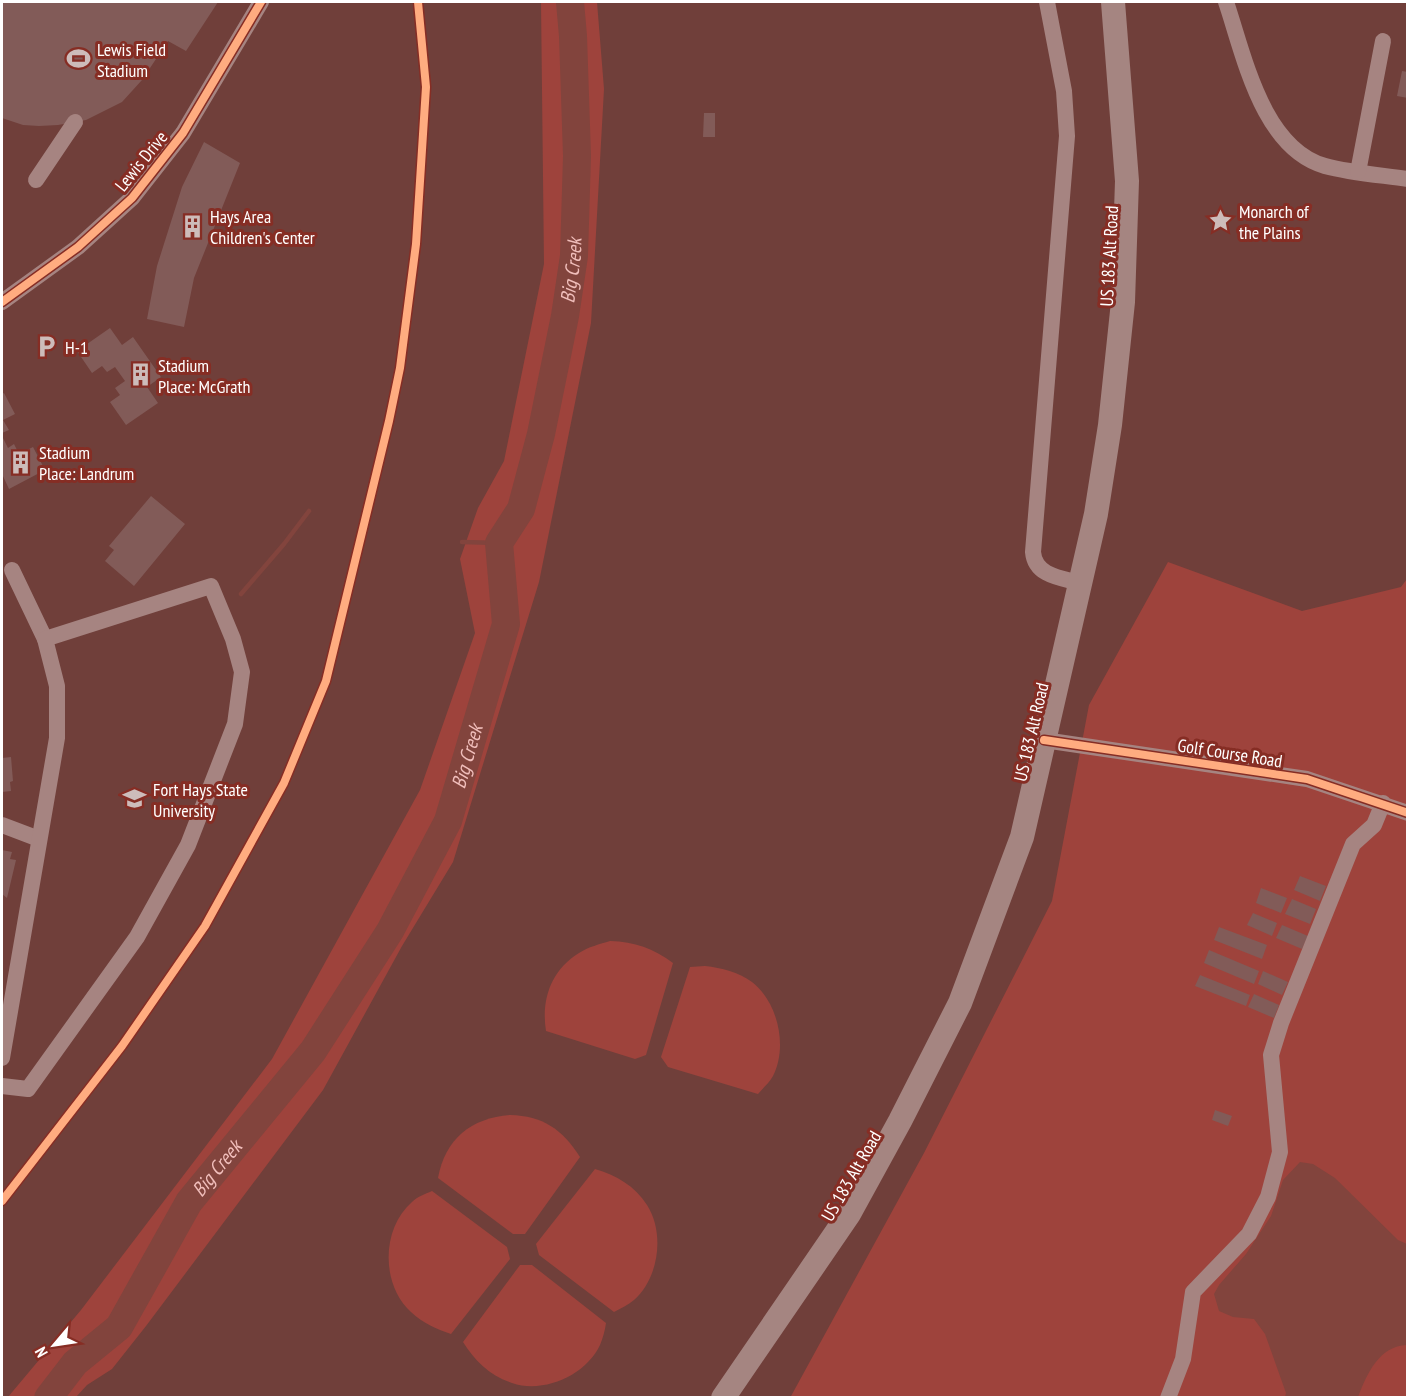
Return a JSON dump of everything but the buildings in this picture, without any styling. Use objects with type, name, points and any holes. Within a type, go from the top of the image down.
[{"type":"highway","name":"US 183 Alt Road","points":[[723,1398],[849,1214],[900,1121],[960,1003],[1022,837],[1096,514],[1110,425],[1123,302],[1127,181],[1113,2]]},
{"type":"street","name":"Lewis Drive","points":[[2,302],[78,247],[132,198],[183,133],[261,2]]},
{"type":"street","points":[[1047,2],[1064,91],[1067,136],[1033,552],[1035,562],[1044,572],[1080,583]]},
{"type":"street","points":[[1226,2],[1264,108],[1289,143],[1312,160],[1324,165],[1407,179]]},
{"type":"street","points":[[1358,172],[1383,41]]},
{"type":"street","points":[[36,180],[75,122]]},
{"type":"street","points":[[2,1058],[57,738],[57,686],[45,639],[12,570]]},
{"type":"street","points":[[2,1086],[28,1089],[137,937],[188,844],[235,724],[242,672],[233,639],[211,586],[45,639]]},
{"type":"street","name":"Golf Course Road","points":[[1044,740],[1307,779],[1407,813]]},
{"type":"street","points":[[1168,1398],[1183,1359],[1193,1292],[1249,1234],[1268,1197],[1280,1152],[1271,1055],[1281,1023],[1353,844],[1374,825],[1383,803]]},
{"type":"street","points":[[2,825],[39,839]]},
{"type":"shaded area","points":[[541,2],[597,2],[604,89],[591,323],[539,582],[453,862],[402,946],[323,1090],[112,1369],[87,1385],[76,1397],[8,1397],[81,1310],[272,1059],[420,790],[475,633],[460,559],[478,508],[504,461],[544,264]]},
{"type":"shaded area","points":[[1168,562],[1302,611],[1401,587],[1407,579],[1407,1397],[790,1398],[924,1153],[1052,901],[1089,705]]},
{"type":"shaded area","points":[[610,941],[643,947],[673,963],[646,1055],[635,1059],[546,1031],[547,997],[561,968],[579,953]]},
{"type":"shaded area","points":[[705,966],[730,971],[752,982],[761,991],[774,1013],[780,1039],[780,1052],[773,1076],[758,1094],[668,1067],[661,1057],[690,967]]},
{"type":"shaded area","points":[[510,1115],[532,1118],[551,1126],[566,1139],[580,1157],[525,1234],[513,1234],[438,1178],[447,1152],[462,1133],[483,1121]]},
{"type":"shaded area","points":[[1300,1162],[1313,1164],[1335,1178],[1398,1240],[1407,1244],[1407,1345],[1389,1350],[1375,1363],[1358,1397],[1285,1397],[1286,1393],[1265,1334],[1254,1319],[1233,1317],[1219,1311],[1214,1294],[1246,1254],[1271,1216],[1283,1180]]},
{"type":"shaded area","points":[[595,1169],[618,1178],[637,1192],[653,1216],[656,1229],[657,1255],[649,1280],[634,1300],[614,1312],[539,1255],[536,1244]]},
{"type":"shaded area","points":[[432,1191],[507,1247],[510,1259],[451,1334],[430,1325],[411,1312],[401,1301],[390,1272],[390,1242],[402,1213],[412,1202]]},
{"type":"shaded area","points":[[520,1265],[532,1265],[606,1323],[600,1345],[594,1356],[574,1373],[550,1384],[524,1386],[504,1380],[484,1367],[463,1342]]},
{"type":"waterway","name":"Big Creek","points":[[48,1398],[75,1363],[119,1327],[189,1202],[313,1051],[390,931],[448,821],[506,624],[499,543],[521,509],[541,434],[565,316],[574,256],[577,156],[570,2]]},
{"type":"waterway","points":[[241,594],[309,511]]},
{"type":"waterway","points":[[462,542],[499,543]]},
{"type":"cycle path","points":[[2,302],[78,247],[132,198],[183,133],[261,2]]},
{"type":"cycle path","points":[[2,1201],[122,1046],[205,926],[284,783],[326,681],[400,368],[416,244],[426,87],[418,2]]},
{"type":"cycle path","points":[[1044,740],[1307,779],[1408,813]]},
{"type":"place","name":"Lewis Field Stadium","points":[[79,59]]},
{"type":"place","name":"Monarch of the Plains","points":[[1221,221]]},
{"type":"place","name":"Hays Area Children's Center","points":[[192,226]]},
{"type":"place","name":"H-1","points":[[47,347]]},
{"type":"place","name":"Stadium Place: McGrath","points":[[140,375]]},
{"type":"place","name":"Stadium Place: Landrum","points":[[21,462]]},
{"type":"place","name":"Fort Hays State University","points":[[135,799]]}]
